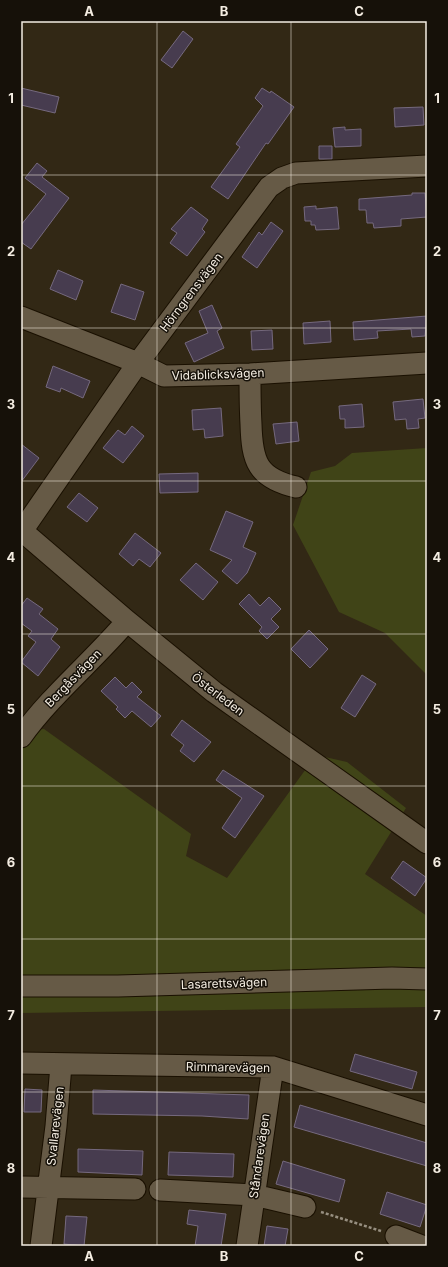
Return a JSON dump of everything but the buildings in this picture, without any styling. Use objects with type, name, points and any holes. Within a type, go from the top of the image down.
[{"type":"street","name":"Hörngrensvägen","points":[[22,531],[138,363],[269,187],[282,178],[296,173],[427,166]]},
{"type":"street","name":"Vidablicksvägen","points":[[21,317],[138,363],[164,376],[250,374],[427,363]]},
{"type":"street","points":[[250,374],[251,448],[258,465],[270,477],[282,484],[296,487]]},
{"type":"street","name":"Österleden","points":[[22,531],[127,621],[214,692],[427,843]]},
{"type":"street","name":"Bergåsvägen","points":[[25,724],[127,621]]},
{"type":"street","name":"Lasarettsvägen","points":[[21,986],[118,986],[392,978],[427,980]]},
{"type":"street","name":"Rimmarevägen","points":[[21,1063],[61,1065],[273,1066],[427,1115]]},
{"type":"street","name":"Svallarevägen","points":[[42,1246],[61,1065]]},
{"type":"street","name":"Ståndarevägen","points":[[247,1246],[273,1066]]},
{"type":"street","points":[[21,1187],[135,1189]]},
{"type":"street","points":[[160,1190],[254,1195],[306,1207]]},
{"type":"street","points":[[396,1236],[422,1246]]},
{"type":"path","points":[[306,1207],[396,1236]]},
{"type":"green space","points":[[427,448],[427,675],[385,633],[339,612],[293,525],[311,472],[335,466],[352,453]]},
{"type":"green space","points":[[44,729],[191,834],[186,856],[227,878],[316,755],[347,762],[406,808],[365,874],[427,916],[427,1007],[21,1013],[21,731]]}]
